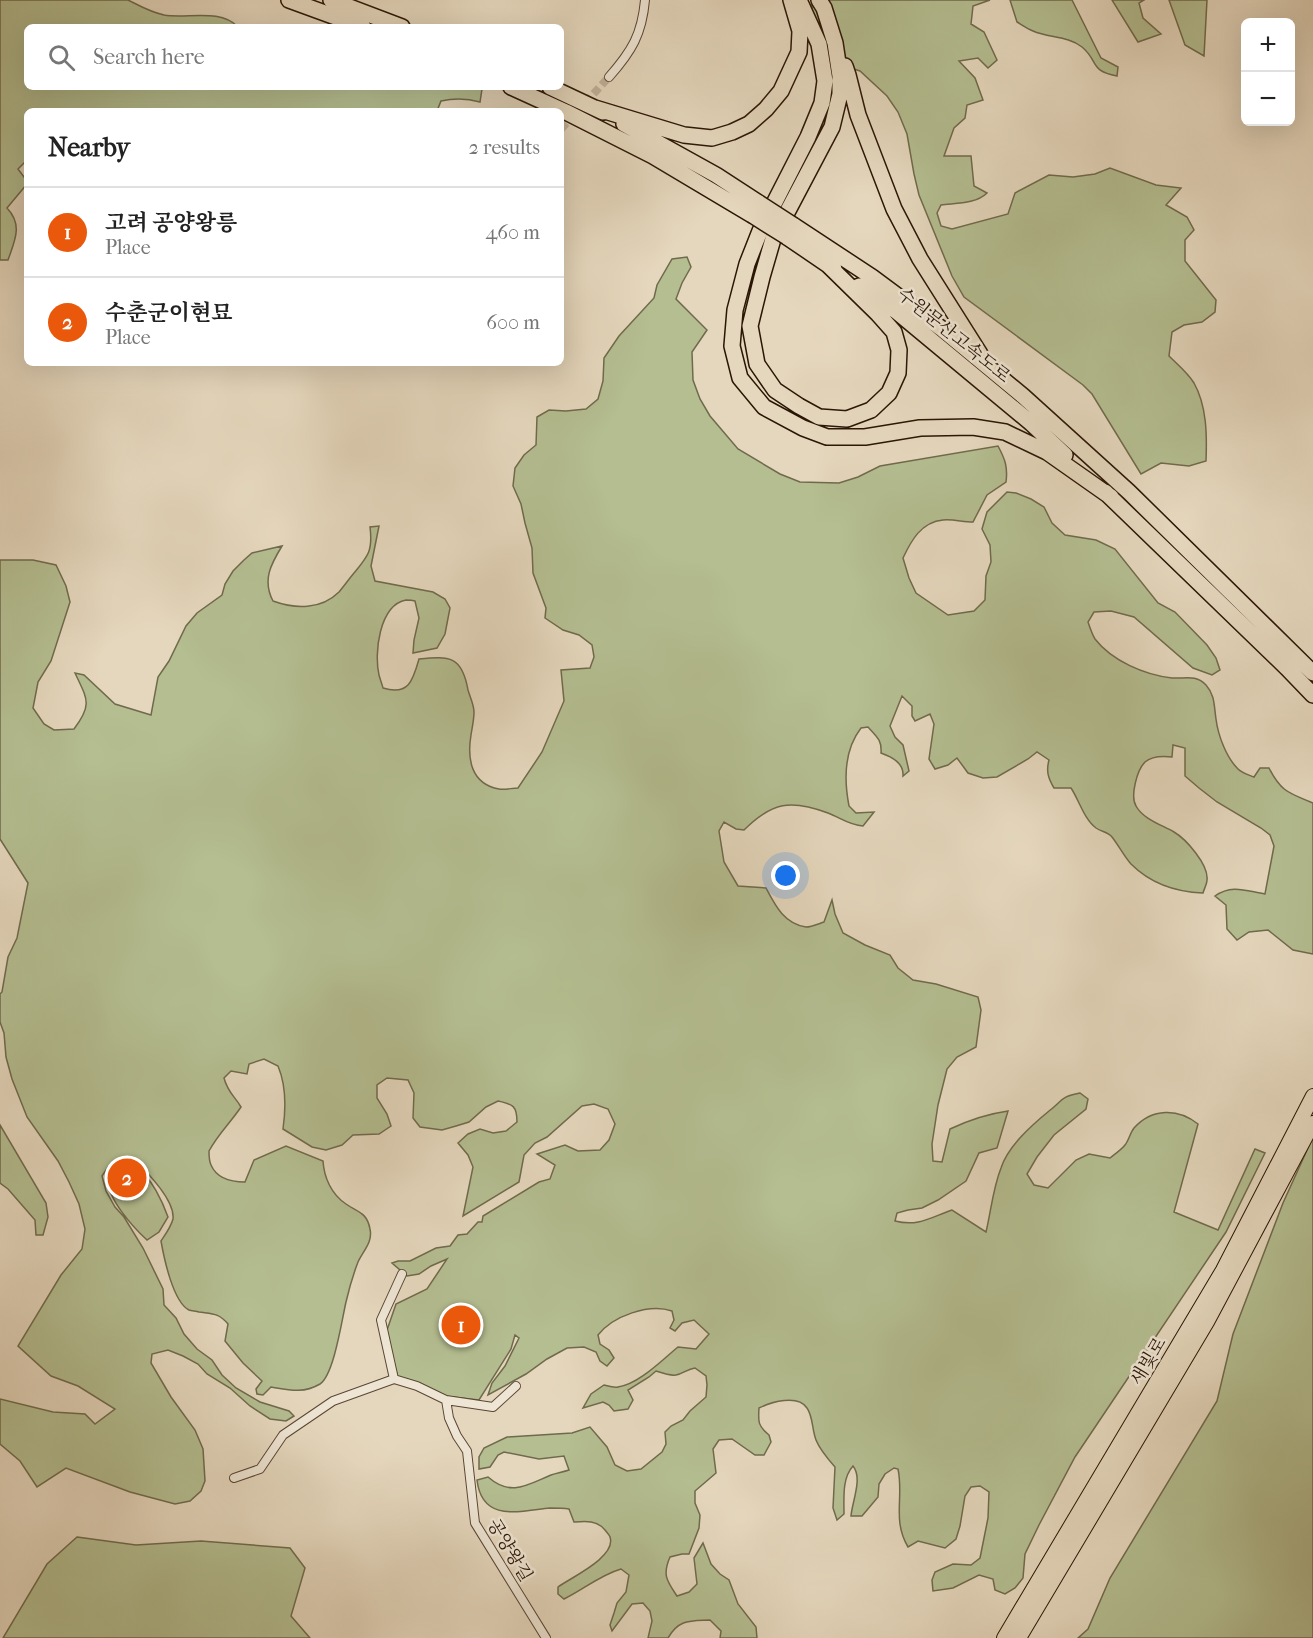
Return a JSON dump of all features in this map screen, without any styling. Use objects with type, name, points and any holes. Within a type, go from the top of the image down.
[{"type":"highway","points":[[289,0],[355,24]]},
{"type":"highway","points":[[331,0],[394,24]]},
{"type":"highway","points":[[595,108],[684,135],[712,138],[749,124],[781,91],[799,52],[800,31],[791,0]]},
{"type":"highway","points":[[799,0],[819,44],[825,81],[822,103],[808,137],[760,231],[747,264],[735,310],[732,346],[740,378],[764,407],[803,428],[827,437],[865,436],[920,428],[973,427],[1005,432],[1047,452],[1111,497]]},
{"type":"highway","points":[[819,0],[848,75],[858,115],[894,209],[920,260],[986,364]]},
{"type":"highway","points":[[827,264],[894,332],[899,350],[898,373],[889,393],[871,410],[847,419],[819,417],[775,390],[757,364],[750,326],[773,239],[832,127],[840,94],[835,43]]},
{"type":"highway","name":"수원문산고속도로","points":[[518,90],[557,108]]},
{"type":"highway","name":"수원문산고속도로","points":[[556,90],[595,108],[716,175],[755,209]]},
{"type":"highway","name":"수원문산고속도로","points":[[564,111],[755,209],[881,284],[942,328],[986,364],[1129,492],[1313,673]]},
{"type":"highway","name":"수원문산고속도로","points":[[790,231],[827,264],[896,311],[1031,423],[1111,497],[1313,695]]},
{"type":"highway","name":"새빛로","points":[[1019,1638],[1207,1322],[1284,1167],[1313,1096]]},
{"type":"highway","name":"새빛로","points":[[1004,1638],[1284,1167],[1313,1123]]},
{"type":"street","points":[[609,77],[637,39],[645,0]]},
{"type":"street","points":[[394,1379],[381,1320],[402,1274]]},
{"type":"street","points":[[234,1478],[260,1469],[283,1435],[333,1401],[394,1379],[417,1386],[446,1400],[493,1407],[516,1386]]},
{"type":"street","name":"공양왕길","points":[[446,1400],[449,1418],[467,1451],[475,1523],[546,1638]]},
{"type":"green space","points":[[0,0],[128,0],[164,15],[213,16],[234,24],[24,24],[24,90],[482,90],[480,102],[451,99],[441,101],[438,108],[24,108],[24,163],[18,169],[24,177],[24,188],[7,208],[15,220],[16,233],[8,260],[0,260]]},
{"type":"green space","points":[[812,0],[990,0],[973,6],[971,24],[984,32],[997,60],[988,68],[978,58],[959,61],[975,78],[983,100],[967,105],[965,118],[954,128],[944,156],[971,156],[974,186],[987,193],[972,201],[941,205],[937,213],[941,226],[952,229],[1008,214],[1015,193],[1049,175],[1073,177],[1095,174],[1110,168],[1156,185],[1181,188],[1166,205],[1187,217],[1194,230],[1185,240],[1185,261],[1216,300],[1215,312],[1202,322],[1184,325],[1172,332],[1169,356],[1189,376],[1202,401],[1206,461],[1189,466],[1161,463],[1141,474],[1092,394],[1083,385],[964,297],[952,276],[919,195],[907,134],[898,112],[887,96],[860,71],[829,61],[828,38],[815,21]]},
{"type":"green space","points":[[1010,0],[1072,0],[1101,58],[1118,67],[1117,76],[1098,68],[1087,52],[1077,43],[1039,33],[1017,22]]},
{"type":"green space","points":[[1112,0],[1144,0],[1139,3],[1143,18],[1161,34],[1138,42]]},
{"type":"green space","points":[[1169,0],[1207,0],[1204,56],[1185,45]]},
{"type":"green space","points":[[687,257],[691,267],[676,299],[707,330],[692,352],[693,380],[710,416],[738,449],[780,474],[800,482],[839,483],[880,466],[998,446],[1007,472],[1006,482],[987,495],[973,522],[947,520],[929,524],[918,533],[910,545],[903,558],[916,593],[948,615],[974,611],[985,600],[986,576],[991,562],[990,545],[982,529],[987,512],[1007,492],[1031,499],[1044,507],[1052,523],[1065,535],[1096,540],[1115,549],[1158,603],[1175,612],[1207,645],[1216,658],[1220,670],[1212,675],[1193,668],[1134,617],[1111,611],[1094,612],[1088,622],[1095,639],[1102,647],[1130,666],[1151,674],[1198,679],[1206,685],[1213,697],[1223,745],[1238,769],[1254,777],[1260,768],[1269,768],[1286,791],[1313,803],[1313,954],[1293,950],[1268,930],[1249,932],[1237,940],[1227,929],[1226,905],[1215,896],[1233,889],[1265,894],[1274,846],[1270,835],[1217,802],[1185,776],[1185,748],[1173,745],[1172,757],[1154,758],[1142,766],[1135,783],[1134,802],[1143,815],[1179,835],[1196,853],[1207,874],[1203,893],[1164,886],[1139,871],[1128,861],[1110,835],[1092,824],[1071,788],[1054,788],[1048,774],[1049,760],[1037,752],[997,777],[983,778],[968,773],[957,758],[948,765],[935,769],[929,759],[934,724],[930,714],[915,721],[912,716],[912,706],[902,696],[890,726],[895,737],[903,745],[909,771],[903,776],[902,767],[881,753],[880,742],[868,727],[861,728],[848,755],[846,786],[849,806],[856,813],[874,812],[863,826],[849,823],[815,809],[793,805],[773,809],[744,830],[736,829],[724,822],[719,831],[724,862],[738,886],[766,888],[786,918],[806,927],[824,922],[832,900],[843,933],[890,955],[898,968],[913,980],[936,984],[978,997],[981,1010],[976,1047],[957,1057],[947,1069],[932,1144],[933,1161],[942,1162],[950,1129],[978,1118],[1008,1111],[997,1148],[979,1153],[966,1181],[922,1208],[897,1213],[895,1221],[918,1222],[952,1210],[986,1232],[998,1176],[1009,1152],[1028,1129],[1062,1099],[1080,1093],[1088,1099],[1086,1109],[1054,1135],[1037,1157],[1027,1174],[1034,1185],[1048,1188],[1076,1160],[1089,1154],[1110,1158],[1125,1145],[1141,1121],[1165,1112],[1174,1113],[1198,1124],[1174,1212],[1218,1230],[1255,1149],[1265,1153],[1226,1232],[1075,1457],[1025,1554],[1023,1578],[1015,1588],[1005,1594],[995,1590],[993,1579],[979,1575],[953,1588],[933,1591],[932,1580],[935,1572],[953,1564],[971,1565],[980,1558],[988,1518],[989,1492],[980,1486],[971,1487],[965,1496],[956,1539],[945,1548],[918,1541],[908,1547],[903,1537],[899,1518],[898,1469],[894,1468],[885,1474],[879,1484],[878,1497],[862,1516],[851,1516],[857,1483],[853,1466],[845,1482],[844,1514],[837,1520],[833,1508],[835,1467],[818,1444],[807,1408],[797,1401],[784,1400],[759,1408],[760,1423],[771,1442],[764,1455],[755,1455],[732,1439],[719,1440],[713,1449],[716,1473],[695,1491],[695,1503],[700,1515],[699,1528],[689,1554],[670,1557],[666,1569],[668,1582],[677,1596],[689,1592],[697,1584],[694,1558],[703,1543],[711,1564],[729,1580],[738,1604],[756,1627],[757,1638],[720,1638],[721,1631],[710,1620],[681,1624],[668,1638],[648,1638],[652,1621],[650,1611],[643,1603],[632,1604],[612,1631],[610,1625],[617,1603],[626,1592],[629,1575],[621,1569],[564,1599],[558,1594],[558,1587],[591,1566],[607,1552],[610,1537],[602,1527],[591,1522],[574,1522],[569,1509],[550,1508],[515,1512],[494,1509],[480,1494],[477,1480],[488,1477],[504,1487],[512,1488],[569,1470],[564,1456],[539,1459],[504,1452],[498,1455],[490,1467],[479,1469],[479,1457],[484,1448],[507,1437],[572,1433],[590,1427],[607,1447],[615,1465],[627,1471],[641,1469],[662,1452],[666,1444],[665,1432],[683,1420],[706,1397],[706,1376],[695,1368],[674,1375],[656,1371],[628,1390],[633,1400],[628,1409],[614,1411],[603,1402],[583,1408],[591,1394],[604,1385],[616,1387],[626,1385],[650,1371],[678,1347],[696,1349],[709,1334],[694,1320],[682,1323],[675,1331],[670,1328],[674,1320],[672,1311],[642,1310],[613,1322],[598,1335],[600,1344],[609,1350],[614,1358],[607,1366],[600,1361],[596,1352],[584,1347],[567,1348],[488,1395],[492,1383],[505,1366],[519,1338],[515,1335],[511,1349],[479,1400],[436,1395],[398,1378],[386,1333],[396,1304],[427,1289],[447,1259],[419,1274],[407,1276],[392,1263],[410,1261],[436,1248],[450,1246],[458,1235],[467,1234],[478,1222],[482,1222],[483,1216],[539,1182],[550,1179],[555,1165],[537,1154],[565,1145],[578,1151],[600,1150],[609,1140],[615,1124],[608,1109],[594,1104],[582,1106],[547,1137],[535,1143],[524,1155],[519,1182],[463,1216],[473,1167],[468,1155],[458,1143],[468,1134],[480,1129],[493,1133],[506,1131],[517,1122],[513,1107],[498,1101],[486,1107],[469,1122],[442,1130],[420,1127],[413,1118],[414,1093],[408,1080],[387,1078],[377,1085],[377,1098],[391,1126],[379,1134],[353,1135],[342,1145],[326,1150],[312,1147],[283,1129],[285,1097],[281,1073],[278,1066],[264,1059],[249,1064],[247,1074],[231,1071],[224,1078],[229,1091],[241,1107],[209,1151],[209,1160],[221,1177],[245,1182],[254,1160],[286,1146],[323,1161],[332,1190],[341,1200],[367,1219],[370,1238],[353,1277],[333,1359],[325,1379],[308,1389],[271,1387],[263,1395],[257,1394],[256,1389],[262,1381],[225,1341],[228,1324],[215,1315],[189,1310],[178,1298],[167,1268],[161,1241],[173,1219],[173,1212],[166,1196],[137,1163],[121,1162],[108,1167],[102,1176],[106,1191],[143,1248],[163,1289],[164,1305],[176,1318],[184,1334],[197,1349],[212,1360],[222,1375],[236,1388],[260,1402],[289,1411],[294,1416],[286,1421],[270,1419],[250,1406],[230,1388],[207,1374],[198,1364],[168,1350],[152,1354],[151,1363],[171,1397],[195,1430],[203,1449],[205,1481],[201,1491],[190,1501],[175,1504],[130,1492],[66,1468],[37,1487],[20,1461],[0,1444],[0,1399],[53,1412],[85,1414],[95,1424],[115,1409],[78,1386],[51,1376],[18,1346],[61,1275],[82,1249],[85,1229],[79,1204],[69,1182],[58,1161],[27,1117],[12,1079],[0,1022],[0,994],[8,957],[17,938],[28,883],[0,839],[0,560],[33,560],[56,565],[66,586],[70,602],[51,661],[38,682],[33,708],[44,724],[54,730],[74,729],[86,707],[83,689],[75,673],[84,675],[115,704],[151,715],[158,677],[169,661],[186,626],[197,613],[222,595],[225,584],[233,571],[252,553],[282,546],[269,572],[268,586],[273,601],[290,606],[316,605],[332,598],[341,590],[368,553],[371,542],[370,527],[379,526],[371,566],[375,581],[433,592],[445,599],[450,608],[445,634],[437,648],[413,653],[419,618],[415,601],[406,600],[397,604],[390,611],[384,620],[378,643],[379,675],[383,688],[399,690],[404,688],[412,680],[419,659],[447,659],[458,664],[462,670],[473,707],[470,753],[473,769],[482,782],[490,786],[501,789],[518,788],[542,752],[564,701],[561,670],[590,668],[594,657],[592,645],[579,635],[563,630],[545,618],[546,608],[533,573],[532,548],[521,504],[513,486],[515,468],[524,455],[536,445],[537,417],[549,410],[586,409],[598,399],[603,381],[604,358],[619,336],[654,298],[657,285],[672,259]]},
{"type":"green space","points":[[0,1125],[46,1203],[48,1217],[43,1235],[36,1235],[35,1220],[0,1183]]},
{"type":"green space","points":[[1313,1137],[1313,1638],[1078,1638],[1088,1629],[1110,1578],[1217,1401],[1233,1334],[1283,1203]]},
{"type":"green space","points":[[128,1166],[137,1169],[147,1177],[168,1217],[159,1232],[147,1240],[122,1212],[111,1194],[109,1178],[115,1170]]},
{"type":"green space","points":[[77,1537],[136,1545],[201,1541],[290,1548],[305,1568],[291,1616],[310,1638],[3,1638],[47,1564]]},
{"type":"tunnel","points":[[564,126],[609,77]]},
{"type":"place","name":"수춘군이현묘","points":[[127,1178]]},
{"type":"place","name":"고려 공양왕릉","points":[[461,1325]]}]
